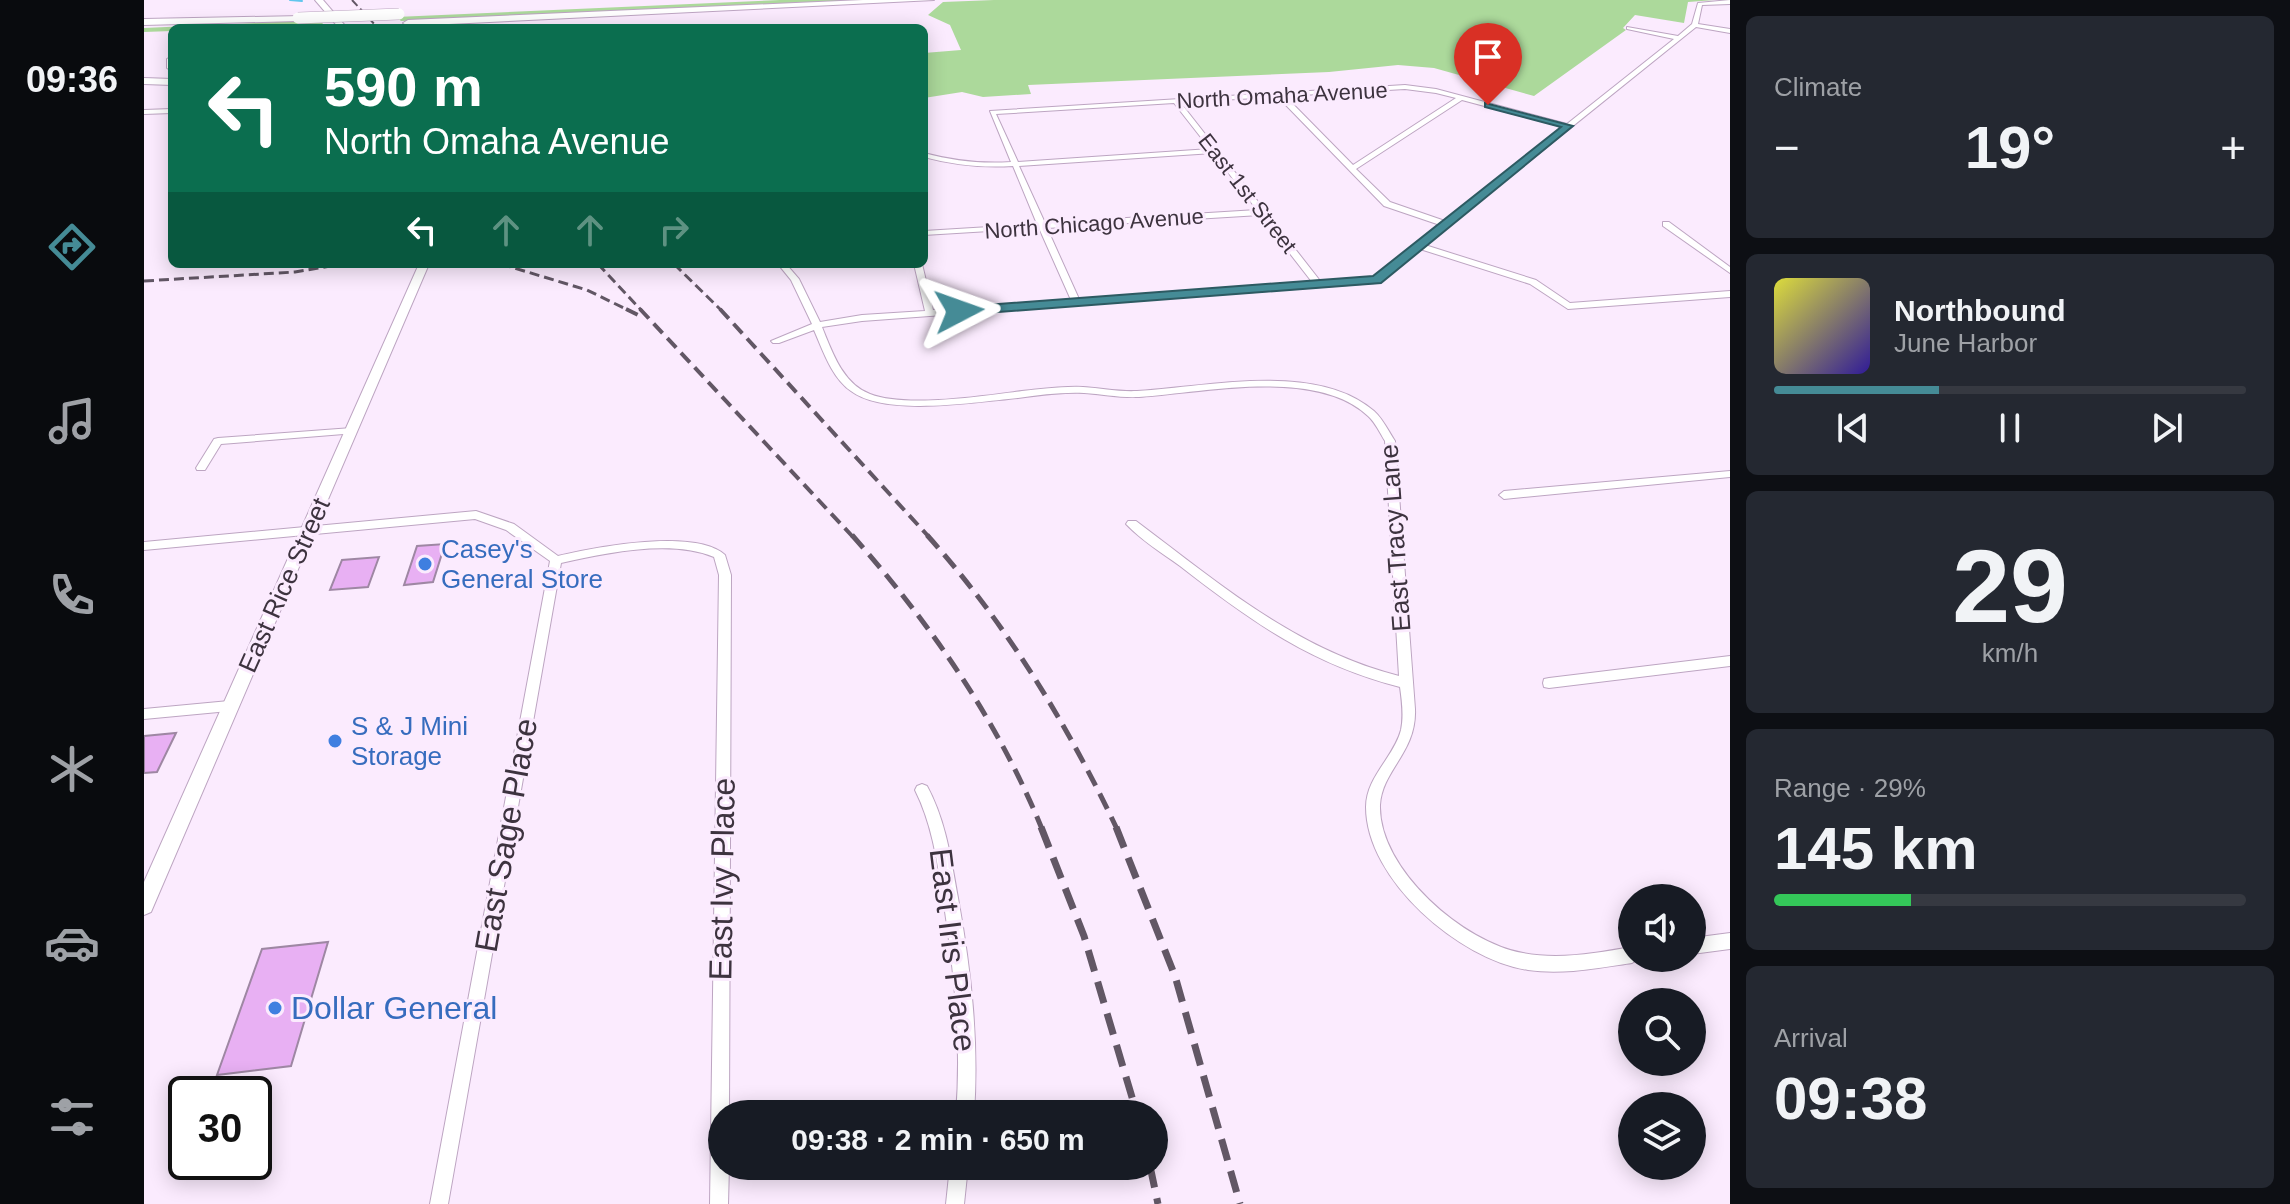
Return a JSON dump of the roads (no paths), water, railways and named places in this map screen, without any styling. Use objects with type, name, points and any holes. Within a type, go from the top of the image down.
[{"type":"highway","points":[[306,24],[399,14],[718,0]]},
{"type":"highway","points":[[383,24],[929,0]]},
{"type":"highway","points":[[144,24],[233,21],[281,24]]},
{"type":"highway","points":[[144,34],[168,33]]},
{"type":"highway","points":[[144,81],[168,82]]},
{"type":"main road","points":[[319,0],[340,24]]},
{"type":"main road","name":"East Rice Street","points":[[144,905],[422,268]]},
{"type":"street","points":[[776,341],[818,325],[1376,280],[1695,25],[1700,4],[1730,2]]},
{"type":"street","points":[[1695,25],[1730,31]]},
{"type":"street","points":[[1629,28],[1679,38]]},
{"type":"street","name":"North Omaha Avenue","points":[[1014,165],[992,112],[1405,87],[1568,126]]},
{"type":"street","points":[[1280,95],[1387,204],[1446,224]]},
{"type":"street","points":[[1351,169],[1461,98]]},
{"type":"street","name":"East 1st Street","points":[[1176,101],[1319,285]]},
{"type":"street","points":[[144,112],[168,111]]},
{"type":"street","points":[[928,156],[965,164],[1014,165],[1216,151]]},
{"type":"street","points":[[1014,165],[1076,302]]},
{"type":"street","name":"North Chicago Avenue","points":[[928,233],[1264,212]]},
{"type":"street","points":[[1666,224],[1730,271]]},
{"type":"street","points":[[1419,246],[1527,279],[1562,304],[1579,307],[1730,294]]},
{"type":"street","name":"East Tracy Lane","points":[[786,268],[801,285],[837,372],[866,397],[890,401],[1074,390],[1134,395],[1282,383],[1331,391],[1366,409],[1382,424],[1390,441],[1409,721],[1394,759],[1381,778],[1373,803],[1378,834],[1388,860],[1422,902],[1482,948],[1511,959],[1539,963],[1618,957]]},
{"type":"street","points":[[919,268],[930,314]]},
{"type":"street","points":[[201,468],[218,441],[352,431]]},
{"type":"street","points":[[1504,495],[1730,474]]},
{"type":"street","points":[[144,546],[485,516],[510,527],[556,560]]},
{"type":"street","points":[[1132,524],[1306,649],[1358,672],[1405,683]]},
{"type":"street","name":"East Ivy Place","points":[[556,560],[680,546],[704,547],[719,555],[725,575],[719,1204]]},
{"type":"street","name":"East Sage Place","points":[[439,1204],[556,560]]},
{"type":"street","points":[[1549,683],[1730,661]]},
{"type":"street","points":[[144,714],[229,706]]},
{"type":"street","name":"East Iris Place","points":[[922,790],[936,820],[963,970],[969,1033],[966,1100]]},
{"type":"street","points":[[1706,944],[1730,941]]},
{"type":"street","points":[[955,1204],[958,1180]]},
{"type":"waterway","points":[[290,0],[302,1]]},
{"type":"railway","points":[[352,0],[374,24]]},
{"type":"railway","points":[[144,281],[319,268]]},
{"type":"railway","points":[[514,268],[587,290],[630,311]]},
{"type":"railway","points":[[602,268],[642,311]]},
{"type":"railway","points":[[678,268],[720,309]]},
{"type":"railway","points":[[626,309],[630,311]]},
{"type":"railway","points":[[640,309],[853,537]]},
{"type":"railway","points":[[720,309],[929,537]]},
{"type":"railway","points":[[630,311],[638,315]]},
{"type":"railway","points":[[852,535],[935,638],[983,711],[1042,829]]},
{"type":"railway","points":[[927,535],[983,603],[1032,675],[1077,750],[1116,827]]},
{"type":"railway","points":[[1041,827],[1084,936],[1133,1100]]},
{"type":"railway","points":[[1116,827],[1175,976],[1240,1204]]},
{"type":"railway","points":[[1153,1180],[1158,1204]]},
{"type":"place","name":"Casey's General Store","points":[[425,564]]},
{"type":"place","name":"S & J Mini Storage","points":[[335,741]]},
{"type":"place","name":"Dollar General","points":[[275,1008]]}]
